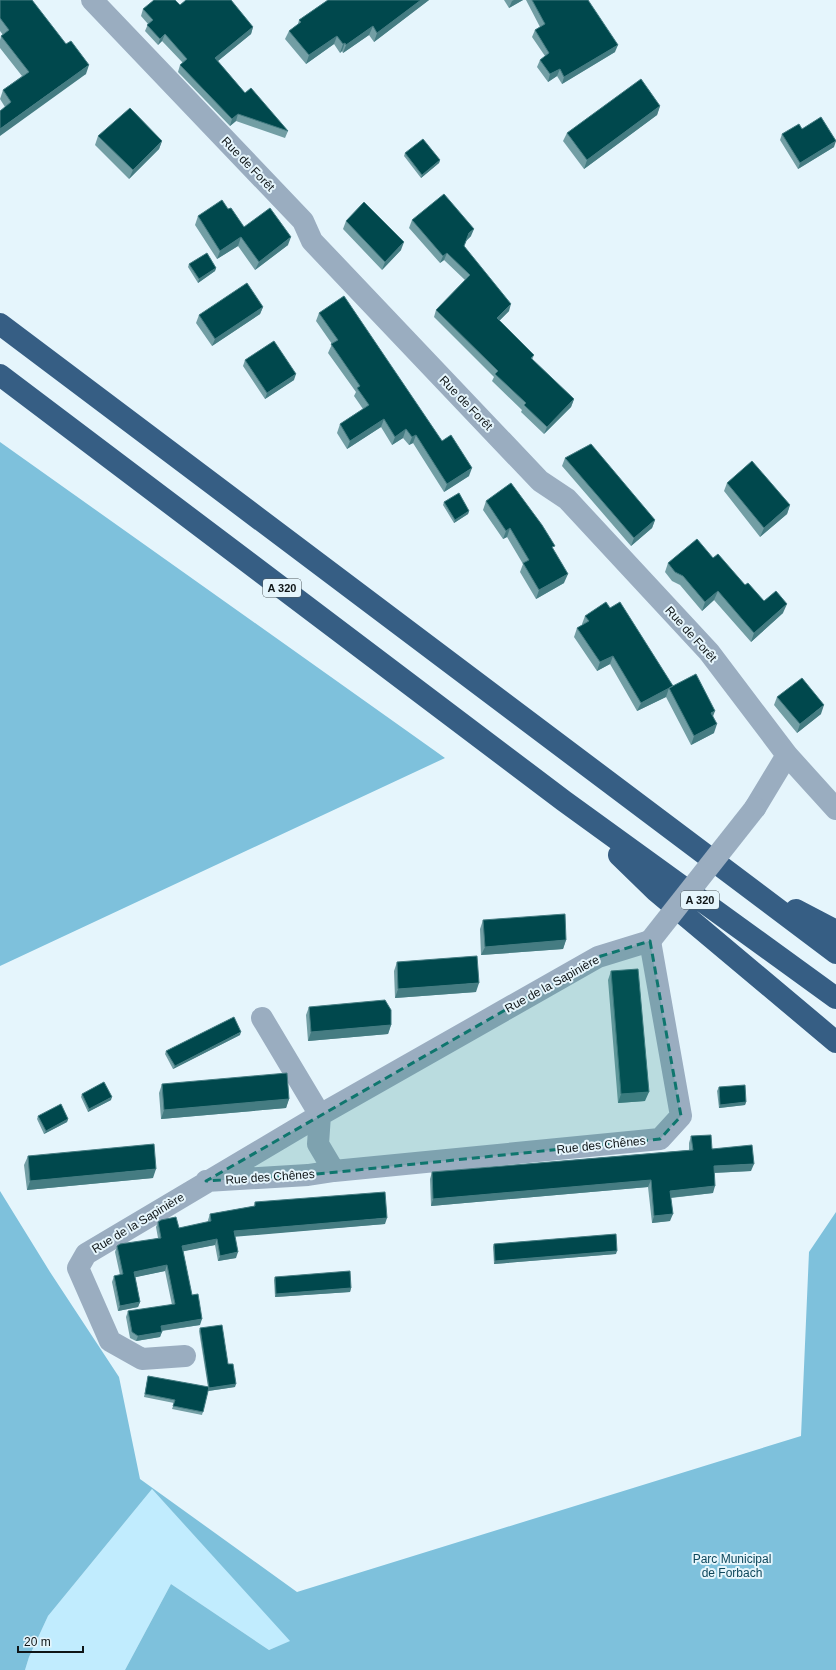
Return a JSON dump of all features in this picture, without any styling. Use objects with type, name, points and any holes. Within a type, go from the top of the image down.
[{"type":"highway","points":[[0,324],[836,953]]},
{"type":"highway","name":"A 320","points":[[0,375],[564,801],[836,998]]},
{"type":"highway","points":[[564,801],[656,890],[836,1042]]},
{"type":"highway","points":[[738,879],[836,931]]},
{"type":"street","name":"Rue de Forêt","points":[[92,0],[303,221],[312,241],[365,298],[540,481],[567,498],[699,641],[787,755],[836,809]]},
{"type":"street","points":[[650,941],[755,808],[787,755]]},
{"type":"street","name":"Rue de la Sapinière","points":[[185,1356],[142,1359],[110,1341],[78,1268],[86,1254],[206,1181],[598,957],[650,941]]},
{"type":"street","name":"Rue des Chênes","points":[[206,1181],[308,1175],[334,1171],[660,1139],[681,1116],[650,941]]},
{"type":"street","points":[[262,1018],[320,1115]]},
{"type":"street","name":"Rue des Chênes","points":[[320,1115],[318,1144],[334,1171]]},
{"type":"highlighted area","points":[[650,941],[681,1116],[660,1139],[308,1175],[206,1181],[598,957]]},
{"type":"shaded area","points":[[152,1489],[291,1641],[269,1650],[171,1584],[125,1670],[25,1670],[29,1657],[48,1616]]},
{"type":"green space","points":[[0,442],[445,758],[0,966]]},
{"type":"green space","name":"Parc Municipal de Forbach","points":[[0,1191],[50,1272],[119,1377],[140,1479],[297,1592],[801,1436],[809,1252],[836,1212],[836,1670],[125,1670],[171,1584],[269,1650],[290,1641],[152,1489],[48,1616],[29,1657],[25,1670],[0,1670]]},
{"type":"building","points":[[0,0],[32,0],[66,44],[71,41],[89,65],[0,129],[0,111],[11,102],[3,90],[29,72],[1,36],[9,30],[0,18]]},
{"type":"building","points":[[154,0],[175,0],[180,5],[186,0],[231,0],[253,27],[215,58],[245,93],[251,88],[288,131],[238,114],[232,119],[180,65],[187,59],[165,34],[160,39],[147,25],[153,20],[143,9]]},
{"type":"building","points":[[328,0],[421,0],[377,33],[373,26],[346,45],[345,43],[343,44],[337,36],[309,55],[289,31],[301,22],[299,20]]},
{"type":"building","points":[[532,0],[588,0],[618,45],[564,77],[560,69],[550,74],[540,60],[549,53],[535,30],[545,24]]},
{"type":"building","points":[[641,79],[660,106],[587,160],[567,133]]},
{"type":"building","points":[[130,108],[162,141],[133,170],[98,136]]},
{"type":"building","points":[[821,117],[836,141],[800,163],[782,134],[799,124],[802,129]]},
{"type":"building","points":[[423,139],[440,160],[422,175],[405,153]]},
{"type":"building","points":[[444,194],[474,229],[469,233],[464,246],[511,304],[497,318],[534,355],[531,358],[574,399],[547,427],[524,405],[526,403],[495,374],[498,371],[436,310],[470,275],[447,253],[443,256],[412,220]]},
{"type":"building","points":[[222,200],[228,209],[231,208],[244,227],[270,208],[291,237],[259,262],[241,237],[220,251],[198,216]]},
{"type":"building","points":[[364,202],[404,242],[385,262],[346,221]]},
{"type":"building","points":[[207,253],[216,268],[199,279],[189,264]]},
{"type":"building","points":[[247,283],[263,307],[215,339],[199,315]]},
{"type":"building","points":[[344,296],[442,441],[451,435],[472,468],[447,484],[416,435],[412,437],[406,429],[395,437],[384,419],[350,441],[340,424],[369,405],[357,388],[360,386],[331,344],[338,340],[319,313]]},
{"type":"building","points":[[274,341],[296,374],[267,393],[245,360]]},
{"type":"building","points":[[591,444],[655,520],[634,538],[565,458]]},
{"type":"building","points":[[752,461],[790,505],[764,528],[727,483]]},
{"type":"building","points":[[511,483],[542,525],[555,546],[552,547],[568,574],[539,590],[523,563],[529,560],[510,528],[506,531],[486,501]]},
{"type":"building","points":[[459,493],[469,511],[455,520],[444,502]]},
{"type":"building","points":[[697,539],[713,558],[718,554],[745,585],[748,583],[764,601],[776,591],[787,604],[754,633],[718,591],[705,602],[683,576],[675,572],[668,563]]},
{"type":"building","points":[[606,602],[610,608],[620,602],[673,686],[641,703],[613,656],[600,662],[577,628],[589,621],[585,616]]},
{"type":"building","points":[[696,674],[715,711],[711,713],[717,724],[694,736],[669,688]]},
{"type":"building","points":[[802,678],[824,705],[800,724],[777,697]]},
{"type":"building","points":[[565,914],[566,940],[485,947],[483,920]]},
{"type":"building","points":[[477,956],[479,983],[398,989],[397,962]]},
{"type":"building","points":[[638,969],[649,1092],[621,1094],[611,971]]},
{"type":"building","points":[[385,1000],[391,1010],[391,1025],[311,1032],[309,1007]]},
{"type":"building","points":[[234,1017],[241,1032],[175,1066],[166,1051]]},
{"type":"building","points":[[287,1073],[289,1099],[164,1110],[162,1084]]},
{"type":"building","points":[[104,1082],[112,1097],[89,1109],[82,1094]]},
{"type":"building","points":[[745,1085],[746,1102],[720,1105],[719,1087]]},
{"type":"building","points":[[61,1104],[68,1119],[46,1131],[38,1116]]},
{"type":"building","points":[[711,1135],[712,1149],[752,1145],[754,1164],[714,1166],[715,1186],[670,1191],[673,1214],[654,1216],[651,1180],[433,1199],[432,1172],[693,1150],[691,1136]]},
{"type":"building","points":[[154,1144],[156,1169],[30,1181],[28,1156]]},
{"type":"building","points":[[385,1192],[387,1218],[234,1231],[238,1252],[220,1256],[217,1239],[182,1246],[192,1295],[198,1294],[202,1319],[161,1326],[162,1332],[138,1336],[132,1332],[128,1311],[175,1304],[167,1265],[134,1272],[140,1302],[120,1306],[114,1276],[123,1274],[117,1246],[120,1244],[161,1238],[158,1222],[161,1220],[176,1217],[179,1228],[211,1221],[210,1214],[255,1206],[255,1202]]},
{"type":"building","points":[[616,1234],[617,1251],[495,1261],[494,1244]]},
{"type":"building","points":[[350,1271],[351,1288],[276,1294],[275,1277]]},
{"type":"building","points":[[222,1325],[228,1364],[233,1364],[236,1384],[209,1388],[200,1328]]},
{"type":"building","points":[[148,1376],[209,1387],[203,1412],[173,1406],[175,1400],[145,1394]]}]
